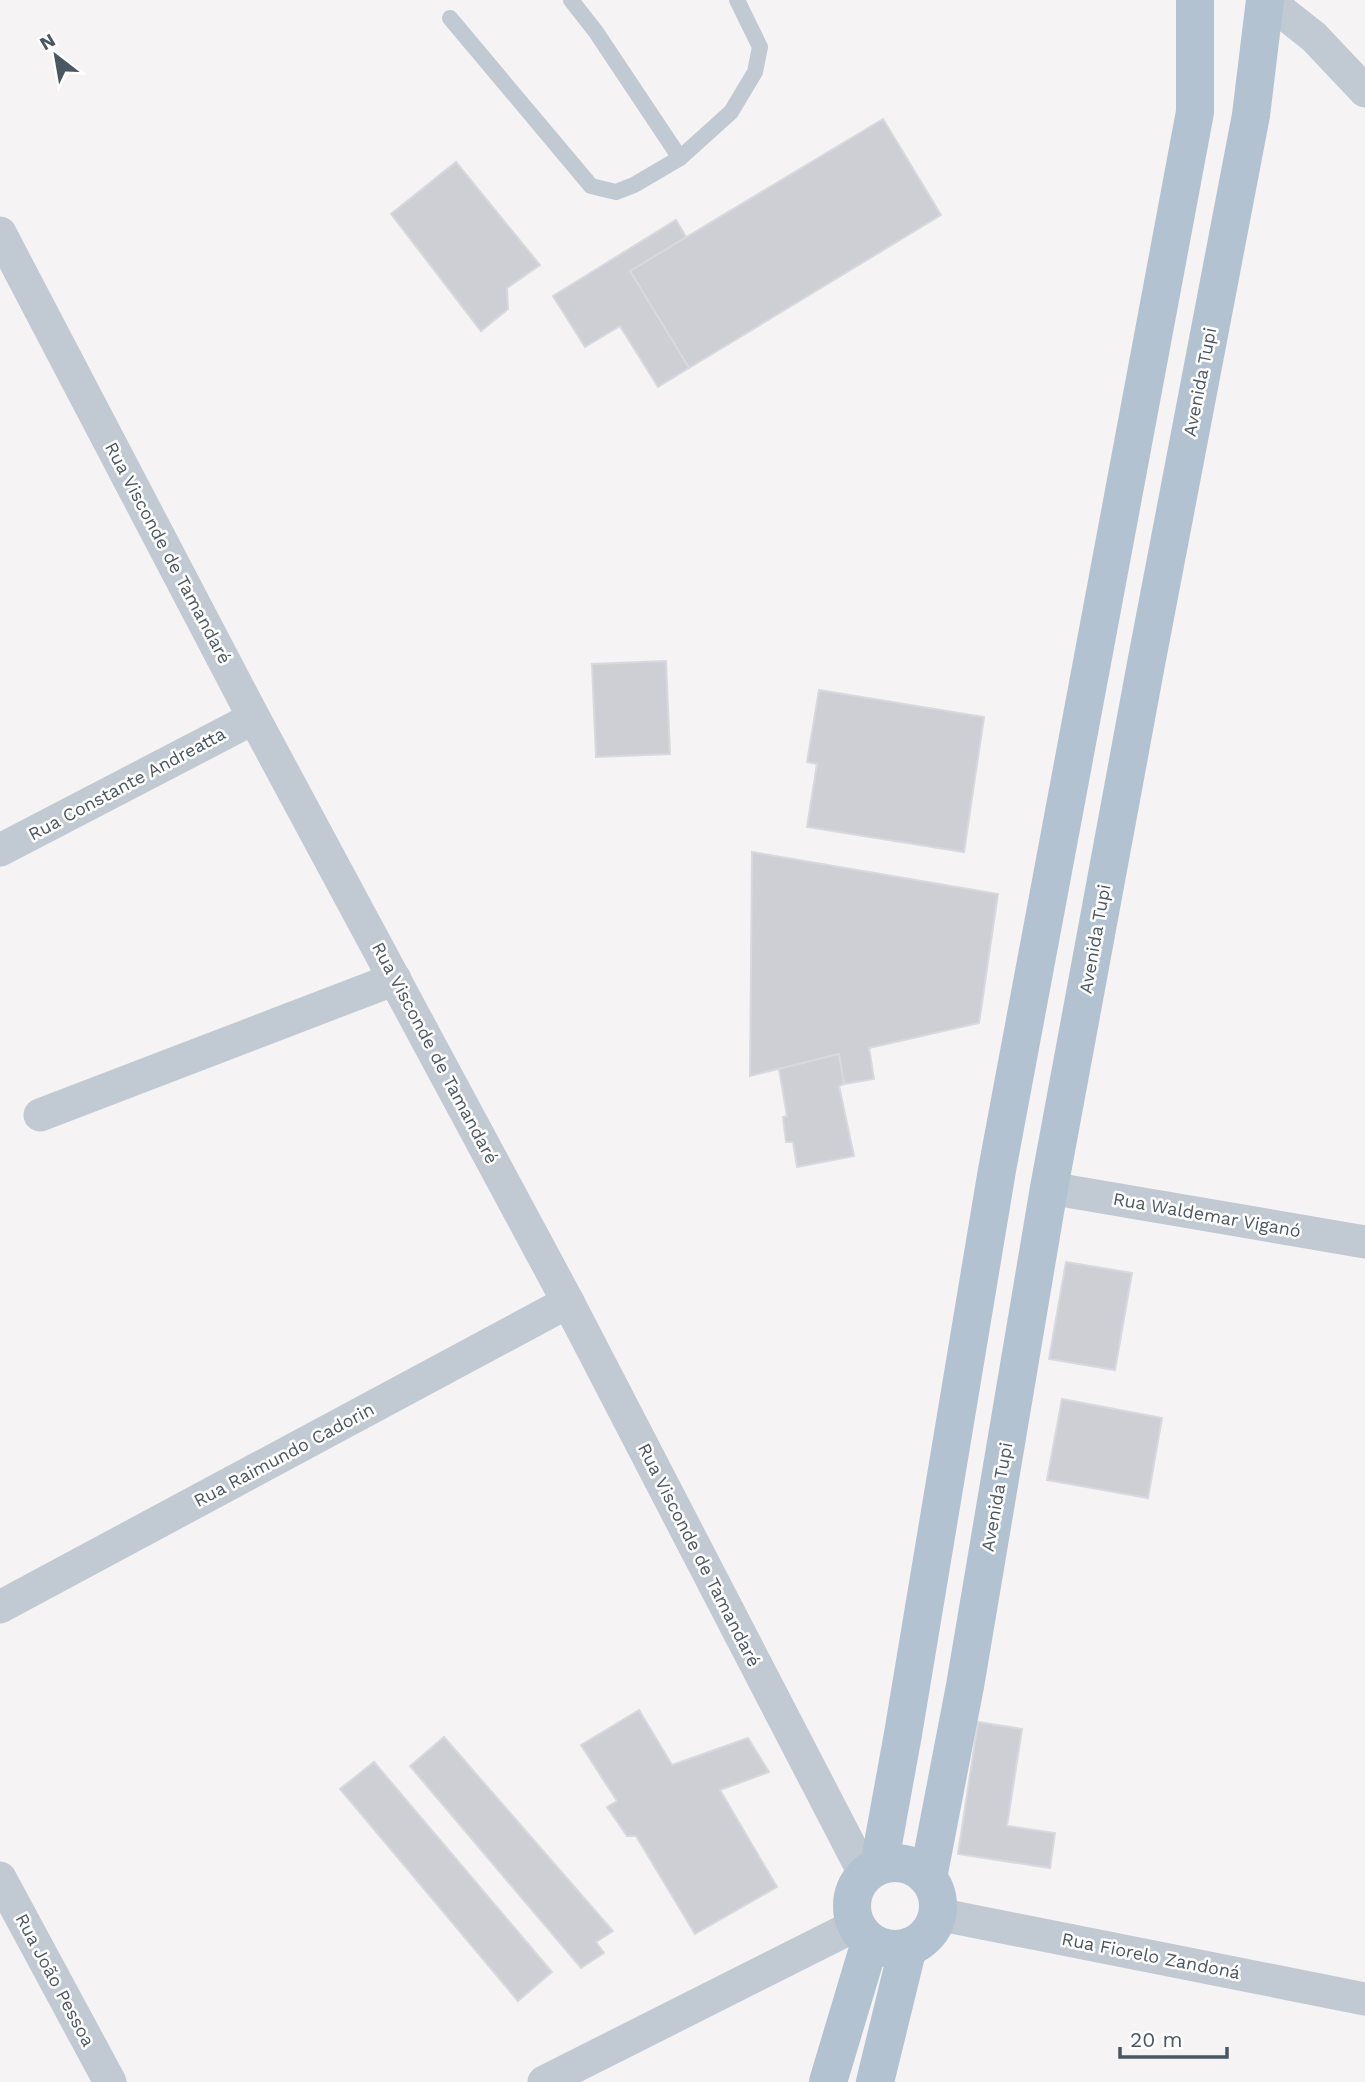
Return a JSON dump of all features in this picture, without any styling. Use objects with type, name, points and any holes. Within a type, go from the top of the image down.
[{"type":"main road","points":[[872,1871],[903,1734],[997,1170],[1195,112],[1195,0]]},
{"type":"main road","name":"Avenida Tupi","points":[[932,1896],[1049,1188],[1251,115],[1266,0]]},
{"type":"main road","points":[[892,1863],[918,1870],[932,1896],[932,1928],[922,1940],[908,1947],[889,1949],[863,1933],[852,1912],[857,1886],[872,1871],[892,1863]]},
{"type":"main road","points":[[828,2082],[863,1933]]},
{"type":"main road","points":[[875,2082],[908,1947]]},
{"type":"street","points":[[1266,0],[1314,37],[1365,91]]},
{"type":"street","name":"Rua Visconde de Tamandaré","points":[[0,233],[254,718],[872,1871]]},
{"type":"street","name":"Rua Constante Andreatta","points":[[0,850],[254,718]]},
{"type":"street","points":[[40,1115],[395,979]]},
{"type":"street","name":"Rua Waldemar Viganó","points":[[1049,1188],[1365,1242]]},
{"type":"street","name":"Rua Raimundo Cadorin","points":[[0,1607],[569,1302]]},
{"type":"street","name":"Rua João Pessoa","points":[[0,1878],[110,2082]]},
{"type":"street","name":"Rua Fiorelo Zandoná","points":[[932,1896],[1365,1999]]},
{"type":"street","points":[[544,2082],[863,1933]]},
{"type":"lane","points":[[571,0],[596,32],[680,158]]},
{"type":"lane","points":[[450,18],[591,186],[616,192],[634,185],[680,158],[731,112],[755,72],[760,47],[737,0]]},
{"type":"building","points":[[883,119],[941,215],[689,368],[630,271]]},
{"type":"building","points":[[456,162],[540,265],[507,288],[508,309],[481,331],[391,214]]},
{"type":"building","points":[[676,220],[686,237],[630,271],[689,368],[658,387],[620,326],[585,347],[553,296]]},
{"type":"building","points":[[666,661],[670,754],[596,757],[592,664]]},
{"type":"building","points":[[819,690],[984,717],[964,852],[807,827],[817,764],[807,762]]},
{"type":"building","points":[[752,852],[998,894],[979,1023],[869,1048],[874,1079],[844,1084],[839,1054],[750,1076]]},
{"type":"building","points":[[839,1054],[844,1084],[839,1086],[854,1156],[797,1167],[793,1142],[786,1142],[783,1117],[787,1116],[779,1069]]},
{"type":"building","points":[[1066,1262],[1132,1273],[1115,1370],[1049,1359]]},
{"type":"building","points":[[1062,1399],[1162,1418],[1148,1498],[1047,1480]]},
{"type":"building","points":[[639,1710],[672,1765],[748,1738],[769,1772],[720,1790],[777,1887],[695,1934],[636,1836],[627,1836],[607,1807],[617,1801],[581,1745]]},
{"type":"building","points":[[978,1722],[1022,1729],[1007,1826],[1055,1833],[1050,1868],[958,1854]]},
{"type":"building","points":[[444,1737],[613,1931],[596,1942],[604,1953],[581,1968],[410,1766]]},
{"type":"building","points":[[374,1762],[552,1972],[518,2001],[340,1789]]}]
